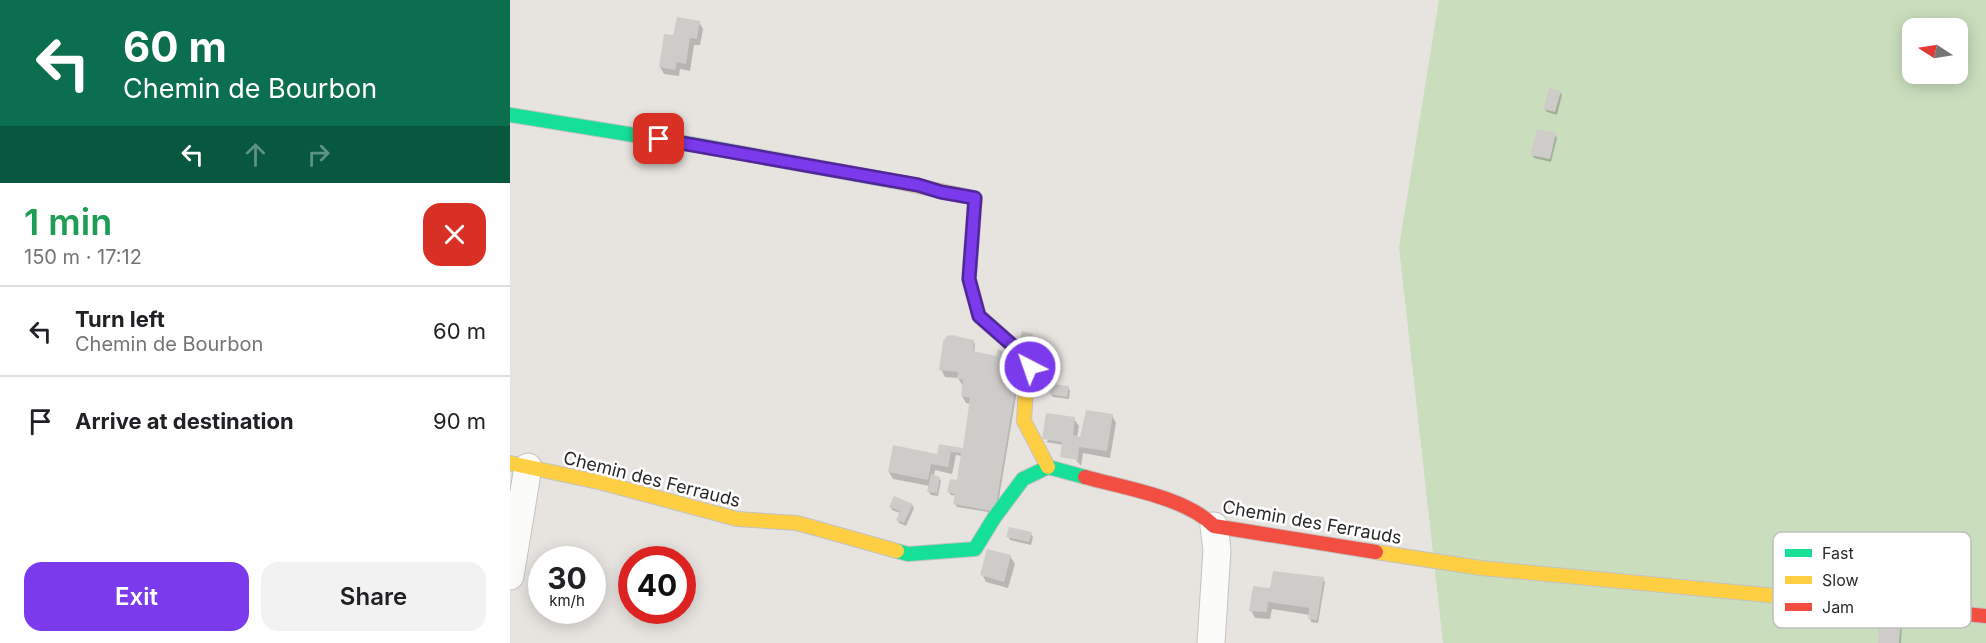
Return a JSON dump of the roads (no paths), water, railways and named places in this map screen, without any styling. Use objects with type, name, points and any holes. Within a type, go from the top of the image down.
[{"type":"street","points":[[510,115],[725,150],[918,185],[975,198],[969,279],[979,316],[1019,351],[1030,367],[1024,421],[1048,467]]},
{"type":"street","points":[[510,576],[519,465]]},
{"type":"street","name":"Chemin des Ferrauds","points":[[519,465],[603,483],[737,519],[797,523],[908,554],[975,549],[994,518],[1023,479],[1048,467],[1175,502],[1204,516],[1214,526],[1481,568],[1773,595]]},
{"type":"street","points":[[1211,643],[1217,550],[1214,526]]},
{"type":"street","name":"Chemin des Ferrauds","points":[[1971,614],[1986,615]]}]
